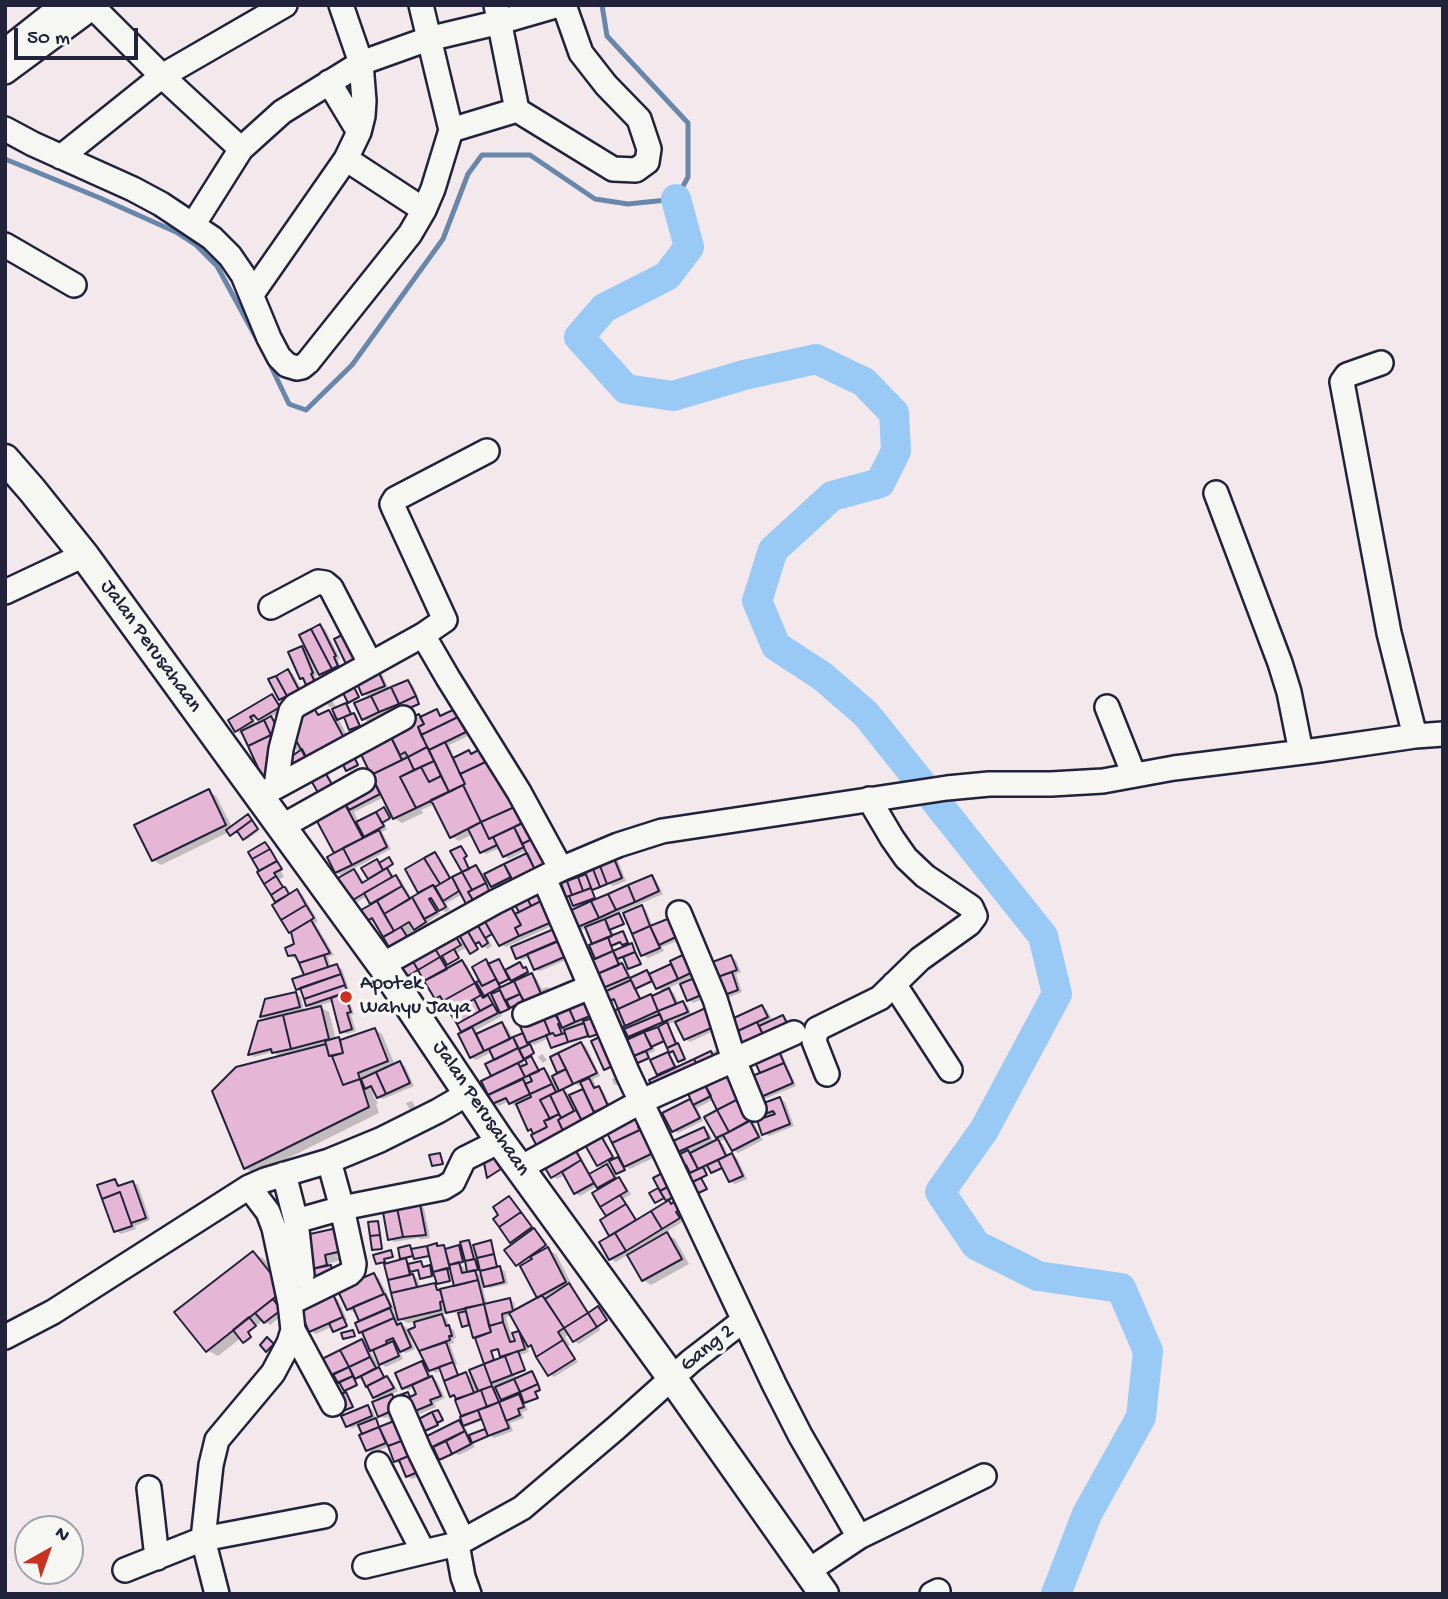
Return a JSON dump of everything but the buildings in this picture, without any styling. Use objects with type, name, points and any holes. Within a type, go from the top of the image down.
[{"type":"main road","name":"Jalan Perusahaan","points":[[5,459],[32,489],[267,791],[281,827],[382,965],[500,1141],[824,1594]]},
{"type":"street","points":[[5,51],[63,5]]},
{"type":"street","points":[[61,157],[162,76],[285,5]]},
{"type":"street","points":[[252,294],[346,159],[359,132],[364,101],[361,63],[341,5]]},
{"type":"street","points":[[5,129],[134,189],[212,238],[230,256],[243,275],[279,357],[287,365],[302,367],[410,234],[424,210],[441,166],[451,130],[421,5]]},
{"type":"street","points":[[193,225],[241,149],[282,112],[361,63],[498,13],[562,5],[581,53],[606,85],[639,119],[649,149],[647,162],[636,170],[613,169],[517,110],[498,13]]},
{"type":"street","points":[[5,72],[94,6],[162,76],[241,149]]},
{"type":"street","points":[[329,82],[359,132]]},
{"type":"street","points":[[451,130],[517,110]]},
{"type":"street","points":[[346,159],[424,210]]},
{"type":"street","points":[[5,244],[74,285]]},
{"type":"street","points":[[1381,363],[1347,375],[1342,382],[1389,633],[1415,736]]},
{"type":"street","points":[[267,791],[293,708],[445,620],[393,502],[487,451]]},
{"type":"street","points":[[1216,493],[1280,663],[1301,752]]},
{"type":"street","points":[[5,592],[83,555]]},
{"type":"street","points":[[271,607],[318,582],[328,584],[370,663]]},
{"type":"street","points":[[423,635],[531,811],[590,987],[800,1435],[859,1537]]},
{"type":"street","points":[[1107,707],[1134,775]]},
{"type":"street","points":[[267,791],[403,718]]},
{"type":"street","points":[[382,965],[495,902],[618,845],[654,833],[947,788],[989,784],[1103,781],[1174,768],[1443,734]]},
{"type":"street","points":[[281,827],[363,781]]},
{"type":"street","points":[[827,1074],[814,1041],[817,1029],[876,1001],[920,959],[972,922],[975,916],[971,907],[925,876],[906,858],[892,838],[879,797]]},
{"type":"street","points":[[679,913],[715,999],[733,1060],[754,1109]]},
{"type":"street","points":[[894,984],[950,1070]]},
{"type":"street","points":[[525,1014],[590,987]]},
{"type":"street","points":[[520,1168],[642,1101],[794,1033]]},
{"type":"street","points":[[5,1337],[53,1312],[250,1187],[329,1161],[380,1140],[468,1093]]},
{"type":"street","points":[[296,1221],[342,1208],[443,1188],[453,1182],[464,1159],[500,1141]]},
{"type":"street","points":[[290,1303],[353,1270],[342,1208],[329,1161]]},
{"type":"street","points":[[284,1174],[296,1221],[302,1275]]},
{"type":"street","points":[[250,1187],[271,1220],[290,1303],[293,1330],[333,1404]]},
{"type":"street","name":"Gang 2","points":[[365,1566],[460,1542],[522,1507],[671,1378],[744,1320]]},
{"type":"street","points":[[217,1594],[203,1539],[211,1465],[218,1437],[273,1373],[293,1330]]},
{"type":"street","points":[[401,1408],[460,1542],[463,1577],[469,1594]]},
{"type":"street","points":[[378,1464],[424,1551]]},
{"type":"street","points":[[808,1571],[859,1537],[984,1476]]},
{"type":"street","points":[[149,1488],[157,1558]]},
{"type":"street","points":[[125,1570],[203,1539],[324,1516]]},
{"type":"waterway","points":[[268,360],[289,404],[306,410],[352,365],[443,239],[468,174],[482,155],[530,155],[595,199],[628,204],[676,199],[688,177],[688,123],[607,36],[602,5]]},
{"type":"waterway","points":[[5,159],[176,232],[196,245],[217,266],[260,345]]},
{"type":"waterway","points":[[676,199],[689,247],[667,276],[604,308],[579,337],[626,389],[673,396],[744,375],[816,359],[864,382],[894,413],[896,451],[880,483],[832,496],[773,550],[757,601],[776,646],[822,676],[866,714],[1043,936],[1057,994],[984,1130],[940,1192],[976,1245],[1038,1276],[1121,1288],[1148,1351],[1141,1417],[1087,1514],[1056,1594]]},
{"type":"place","name":"Apotek Wahyu Jaya","points":[[346,997]]}]
